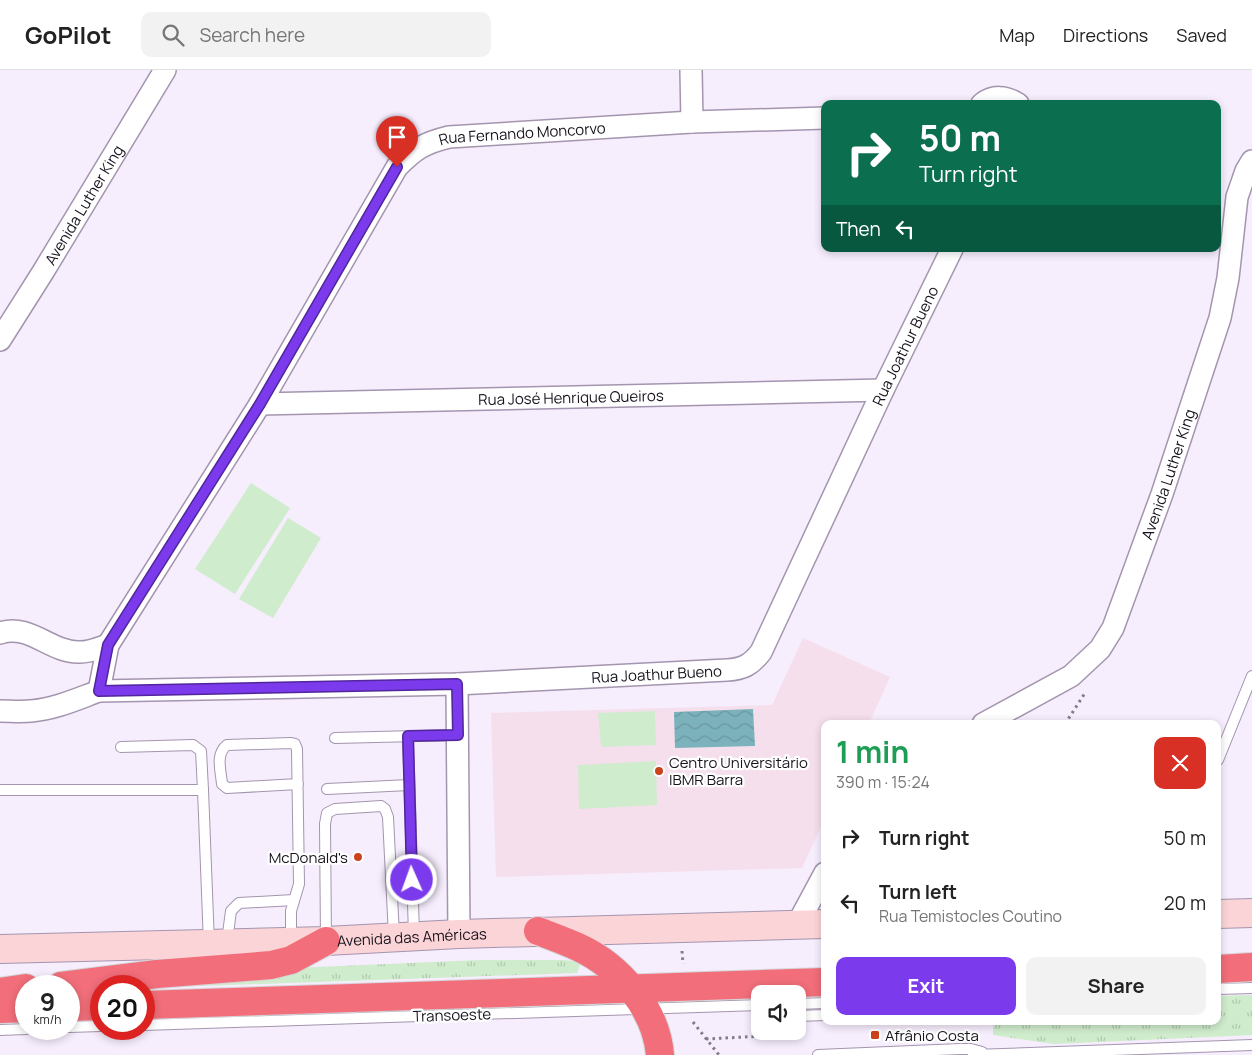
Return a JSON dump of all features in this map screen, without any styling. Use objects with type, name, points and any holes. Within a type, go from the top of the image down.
[{"type":"highway","points":[[538,931],[585,951],[614,970],[638,998],[655,1030],[660,1055]]},
{"type":"highway","points":[[80,984],[157,974],[271,965],[291,960],[326,941]]},
{"type":"highway","points":[[1221,969],[1252,968]]},
{"type":"highway","points":[[155,1005],[638,998],[821,982]]},
{"type":"highway","points":[[0,992],[15,990]]},
{"type":"highway","points":[[0,1009],[15,1008]]},
{"type":"main road","points":[[1221,914],[1252,913]]},
{"type":"main road","name":"Avenida das Américas","points":[[0,950],[326,941],[538,931],[821,924]]},
{"type":"street","name":"Avenida Luther King","points":[[0,340],[165,70]]},
{"type":"street","points":[[691,70],[692,122]]},
{"type":"street","points":[[990,100],[1003,97],[1012,100]]},
{"type":"street","name":"Rua Fernando Moncorvo","points":[[99,691],[108,645],[260,404],[397,167],[414,150],[433,141],[449,137],[692,122],[821,118]]},
{"type":"street","name":"Avenida Luther King","points":[[990,720],[1071,676],[1100,649],[1113,628],[1162,494],[1220,318],[1228,278],[1237,198],[1246,171],[1252,161]]},
{"type":"street","name":"Rua Joathur Bueno","points":[[99,691],[457,684],[727,670],[741,669],[747,666],[761,652],[883,390],[951,252]]},
{"type":"street","name":"Rua José Henrique Queiros","points":[[260,404],[883,390]]},
{"type":"street","points":[[0,633],[16,631],[27,633],[63,649],[78,652],[108,645]]},
{"type":"street","points":[[457,684],[459,934]]},
{"type":"street","points":[[0,711],[30,712],[62,705],[99,691]]},
{"type":"street","points":[[797,925],[821,884]]},
{"type":"lane","points":[[1221,753],[1252,676]]},
{"type":"lane","points":[[335,738],[458,735]]},
{"type":"lane","points":[[404,936],[409,785],[408,736]]},
{"type":"lane","points":[[291,942],[291,912],[299,884],[298,784],[295,744],[227,745],[222,749],[219,757],[222,784],[227,788],[298,784]]},
{"type":"lane","points":[[120,747],[193,745],[201,751],[218,944]]},
{"type":"lane","points":[[327,789],[409,785]]},
{"type":"lane","points":[[0,790],[203,790]]},
{"type":"lane","points":[[326,941],[325,824],[327,813],[335,808],[381,806],[385,809],[388,817],[404,936]]},
{"type":"lane","points":[[218,944],[234,907],[246,902],[294,900]]},
{"type":"lane","points":[[1221,989],[1252,988]]},
{"type":"lane","name":"Transoeste","points":[[155,1024],[638,998],[751,1005]]},
{"type":"lane","points":[[806,1004],[821,1003]]},
{"type":"lane","points":[[806,1016],[821,1015]]},
{"type":"lane","points":[[0,1030],[15,1029]]},
{"type":"lane","points":[[973,1055],[1252,1045]]},
{"type":"lane","points":[[818,1055],[960,1049],[986,1054]]},
{"type":"path","points":[[682,950],[684,970]]},
{"type":"path","points":[[688,1016],[719,1055]]},
{"type":"path","points":[[706,1039],[751,1037]]},
{"type":"shaded area","name":"Centro Universitário IBMR Barra","points":[[803,638],[890,677],[871,720],[821,720],[821,827],[802,868],[496,877],[491,713],[772,705]]},
{"type":"green space","points":[[251,483],[290,508],[235,594],[195,569]]},
{"type":"green space","points":[[288,518],[321,538],[273,618],[239,599]]},
{"type":"green space","points":[[655,711],[656,745],[601,747],[598,713]]},
{"type":"green space","points":[[656,761],[657,805],[579,809],[578,765]]},
{"type":"green space","points":[[479,960],[564,960],[581,962],[577,973],[155,988],[271,969]]},
{"type":"green space","points":[[1252,995],[1252,1035],[1054,1044],[993,1035],[994,1025],[1221,1025],[1221,996]]},
{"type":"water","points":[[753,709],[755,746],[675,748],[674,712]]},
{"type":"place","name":"Centro Universitário IBMR Barra","points":[[659,771]]},
{"type":"place","name":"McDonald's","points":[[358,857]]},
{"type":"place","name":"Afrânio Costa","points":[[875,1035]]},
{"type":"route","points":[[397,167],[260,404],[108,645],[99,691],[457,684],[458,735],[408,736],[412,880]]}]
